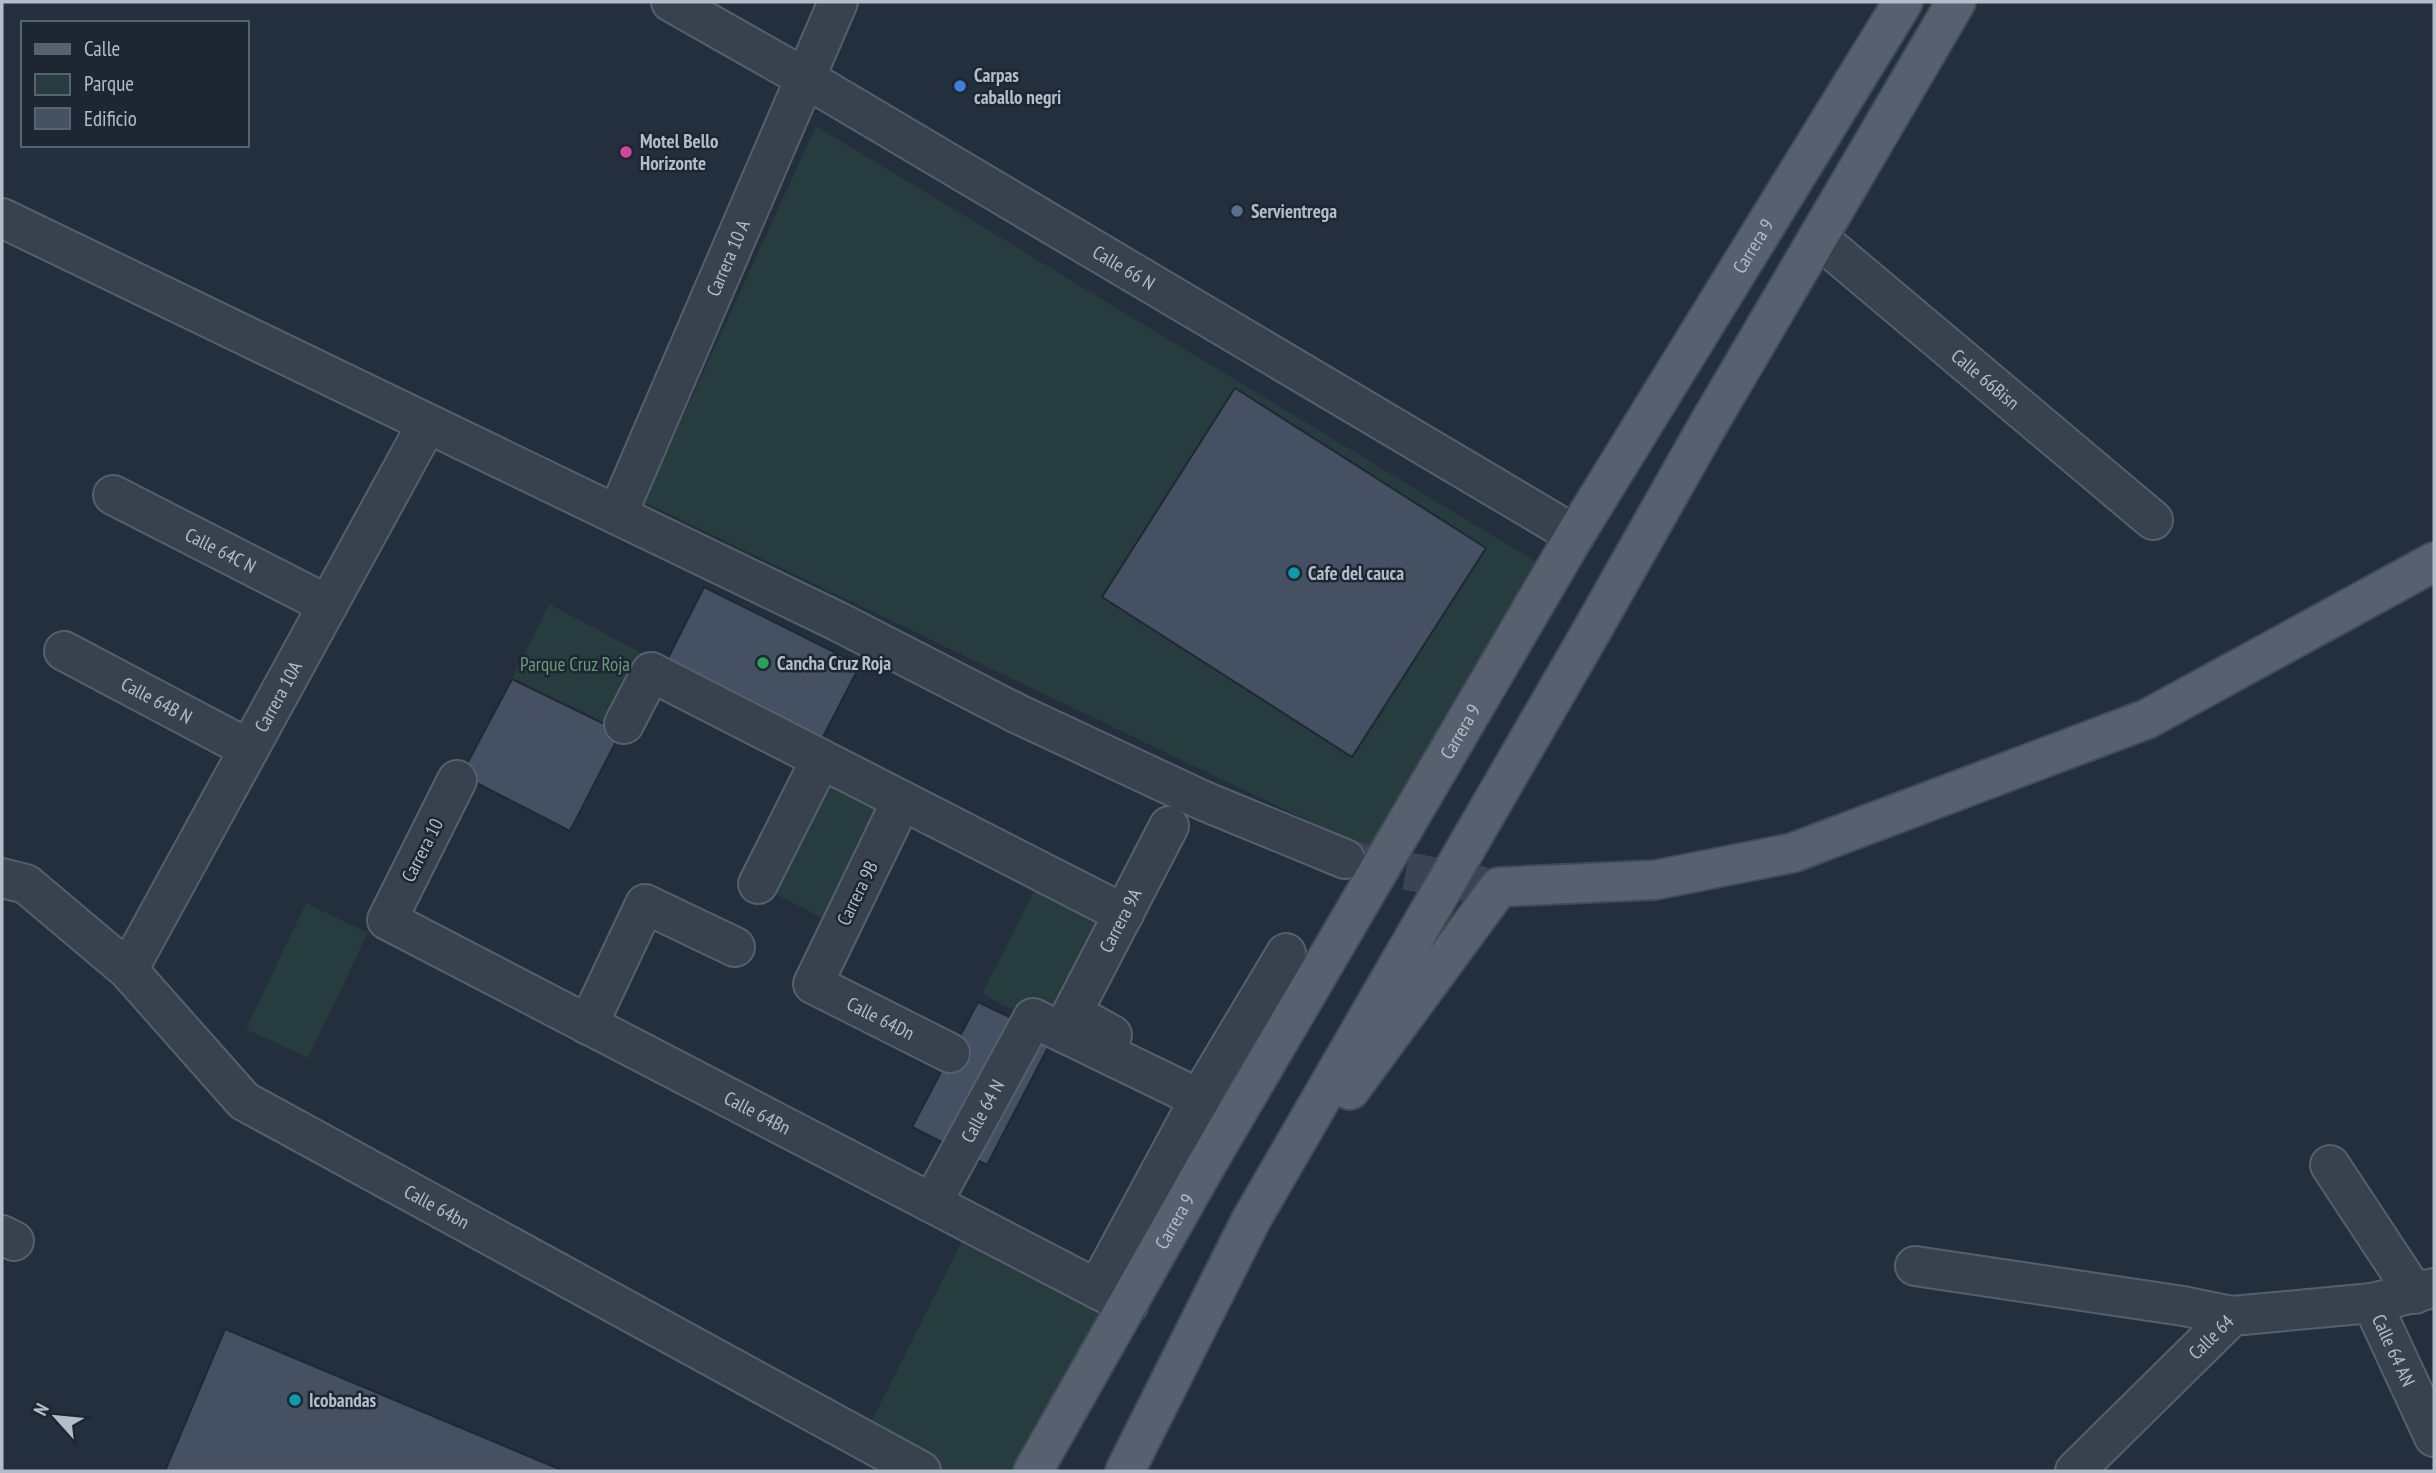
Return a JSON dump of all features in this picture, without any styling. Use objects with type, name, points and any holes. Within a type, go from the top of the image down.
[{"type":"main road","name":"Carrera 9","points":[[1034,1471],[1113,1297],[1575,535],[1903,2]]},
{"type":"main road","points":[[1125,1471],[1251,1220],[1956,2]]},
{"type":"main road","points":[[1251,1220],[1353,1086],[1491,886],[1655,880],[1792,853],[2147,719],[2434,562]]},
{"type":"street","name":"Calle 66 N","points":[[671,2],[1575,535]]},
{"type":"street","name":"Carrera 10 A","points":[[617,515],[838,2]]},
{"type":"street","points":[[2,218],[837,621],[1018,714],[1205,801],[1345,859]]},
{"type":"street","name":"Calle 66Bisn","points":[[1818,238],[2153,520]]},
{"type":"street","name":"Carrera 10A","points":[[128,970],[427,424]]},
{"type":"street","name":"Calle 64C N","points":[[113,495],[328,605]]},
{"type":"street","name":"Calle 64B N","points":[[64,651],[249,750]]},
{"type":"street","points":[[624,724],[650,672],[1124,914]]},
{"type":"street","points":[[758,884],[821,759]]},
{"type":"street","name":"Carrera 10","points":[[387,920],[457,780]]},
{"type":"street","name":"Carrera 9B","points":[[813,984],[901,802]]},
{"type":"street","name":"Carrera 9A","points":[[1169,825],[1072,1013],[1203,1092]]},
{"type":"street","name":"Calle 64bn","points":[[2,878],[26,884],[128,970],[244,1101],[921,1471]]},
{"type":"street","points":[[588,1025],[645,904],[735,947]]},
{"type":"street","name":"Calle 64Bn","points":[[387,920],[1113,1297]]},
{"type":"street","points":[[1113,1297],[1203,1092],[1286,953]]},
{"type":"street","name":"Calle 64Dn","points":[[813,984],[950,1053]]},
{"type":"street","name":"Calle 64 N","points":[[932,1203],[1033,1018],[1203,1092]]},
{"type":"street","points":[[2330,1165],[2425,1291]]},
{"type":"street","points":[[1915,1266],[2183,1306],[2232,1316]]},
{"type":"street","name":"Calle 64","points":[[2075,1471],[2232,1316],[2372,1303],[2425,1291]]},
{"type":"street","name":"Calle 64 AN","points":[[2372,1303],[2434,1437]]},
{"type":"green space","points":[[816,126],[1543,566],[1371,851],[644,502]]},
{"type":"green space","name":"Parque Cruz Roja","points":[[549,604],[651,658],[615,729],[512,679]]},
{"type":"green space","points":[[823,765],[897,804],[836,925],[763,888]]},
{"type":"green space","points":[[1040,879],[1115,917],[1056,1032],[982,994]]},
{"type":"green space","points":[[306,903],[368,933],[308,1058],[246,1029]]},
{"type":"green space","points":[[966,1234],[1114,1307],[1018,1471],[943,1471],[865,1434]]},
{"type":"building","name":"Cafe del cauca","points":[[1235,388],[1486,548],[1352,757],[1102,597]]},
{"type":"building","name":"Cancha Cruz Roja","points":[[704,587],[860,665],[821,741],[666,662]]},
{"type":"building","points":[[512,679],[621,732],[570,831],[461,775]]},
{"type":"building","points":[[978,1002],[1053,1038],[987,1165],[912,1127]]},
{"type":"building","name":"Icobandas","points":[[225,1329],[564,1471],[165,1471]]},
{"type":"tunnel","points":[[1350,860],[1484,886]]},
{"type":"place","name":"Carpas caballo negri","points":[[960,86]]},
{"type":"place","name":"Motel Bello Horizonte","points":[[626,152]]},
{"type":"place","name":"Servientrega","points":[[1237,211]]},
{"type":"place","name":"Cafe del cauca","points":[[1294,573]]},
{"type":"place","name":"Cancha Cruz Roja","points":[[763,663]]},
{"type":"place","name":"Icobandas","points":[[295,1400]]}]
